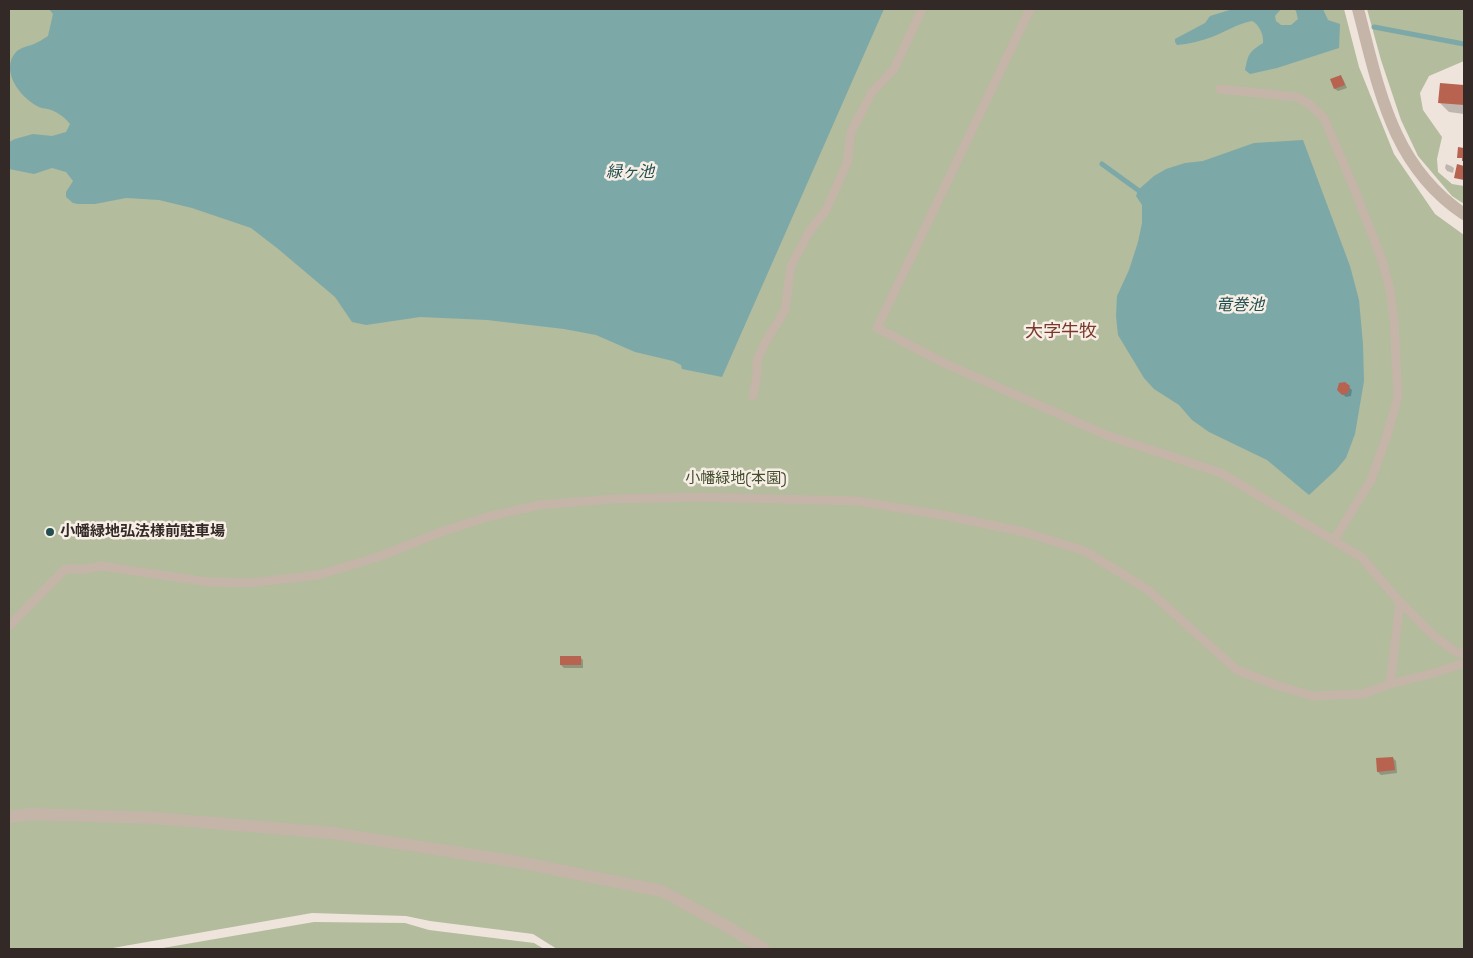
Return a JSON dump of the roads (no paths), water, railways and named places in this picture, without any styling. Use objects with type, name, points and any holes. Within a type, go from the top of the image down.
[{"type":"street","points":[[1358,9],[1380,90],[1397,139],[1413,164],[1433,189],[1464,214]]},
{"type":"street","points":[[9,817],[31,814],[154,818],[332,833],[518,862],[662,891],[764,949]]},
{"type":"lane","points":[[754,396],[758,375],[757,360],[785,310],[791,266],[809,232],[826,210],[846,163],[851,132],[872,92],[894,68],[922,9]]},
{"type":"lane","points":[[1030,9],[877,328],[944,363],[1106,434],[1220,473],[1361,556],[1400,602],[1440,640],[1454,651],[1464,654]]},
{"type":"lane","points":[[1220,88],[1297,97],[1309,104],[1324,118],[1382,260],[1390,290],[1394,320],[1398,397],[1371,480],[1334,540]]},
{"type":"lane","points":[[9,626],[65,569],[86,569],[101,566],[208,582],[250,583],[318,575],[378,557],[441,532],[478,520],[539,506],[613,499],[698,497],[857,501],[948,516],[1024,532],[1085,551],[1148,590],[1237,670],[1312,696],[1363,694],[1390,684],[1464,663]]},
{"type":"lane","points":[[1390,684],[1400,602]]},
{"type":"water","name":"緑ヶ池","points":[[49,9],[884,9],[722,377],[682,369],[681,365],[673,361],[635,352],[596,335],[564,329],[487,320],[420,317],[366,325],[352,322],[335,297],[251,228],[192,208],[159,200],[126,198],[95,204],[73,203],[66,197],[66,192],[73,181],[66,172],[52,168],[34,174],[9,169],[9,142],[33,134],[52,136],[66,132],[70,124],[57,113],[38,107],[30,102],[18,89],[11,74],[10,67],[16,52],[48,36],[53,14]]},
{"type":"water","points":[[1233,9],[1281,9],[1275,16],[1276,21],[1281,25],[1291,25],[1298,19],[1294,9],[1323,9],[1328,20],[1340,24],[1339,48],[1277,68],[1250,74],[1245,70],[1248,57],[1252,51],[1263,43],[1260,30],[1252,21],[1199,41],[1177,45],[1175,42],[1175,39],[1205,23],[1210,16]]},
{"type":"water","name":"竜巻池","points":[[1303,140],[1350,266],[1359,300],[1364,381],[1355,434],[1346,458],[1309,495],[1267,460],[1209,432],[1192,420],[1179,405],[1154,389],[1144,378],[1118,335],[1116,316],[1117,296],[1129,270],[1142,223],[1142,205],[1136,196],[1138,190],[1154,176],[1166,169],[1185,163],[1203,161],[1254,143]]},
{"type":"waterway","points":[[1374,27],[1464,44]]},
{"type":"waterway","points":[[1102,164],[1142,193]]},
{"type":"place","name":"小幡緑地弘法様前駐車場","points":[[50,532]]},
{"type":"district","name":"大字牛牧","points":[[1061,332]]},
{"type":"park label","name":"小幡緑地(本園)","points":[[736,479]]}]
